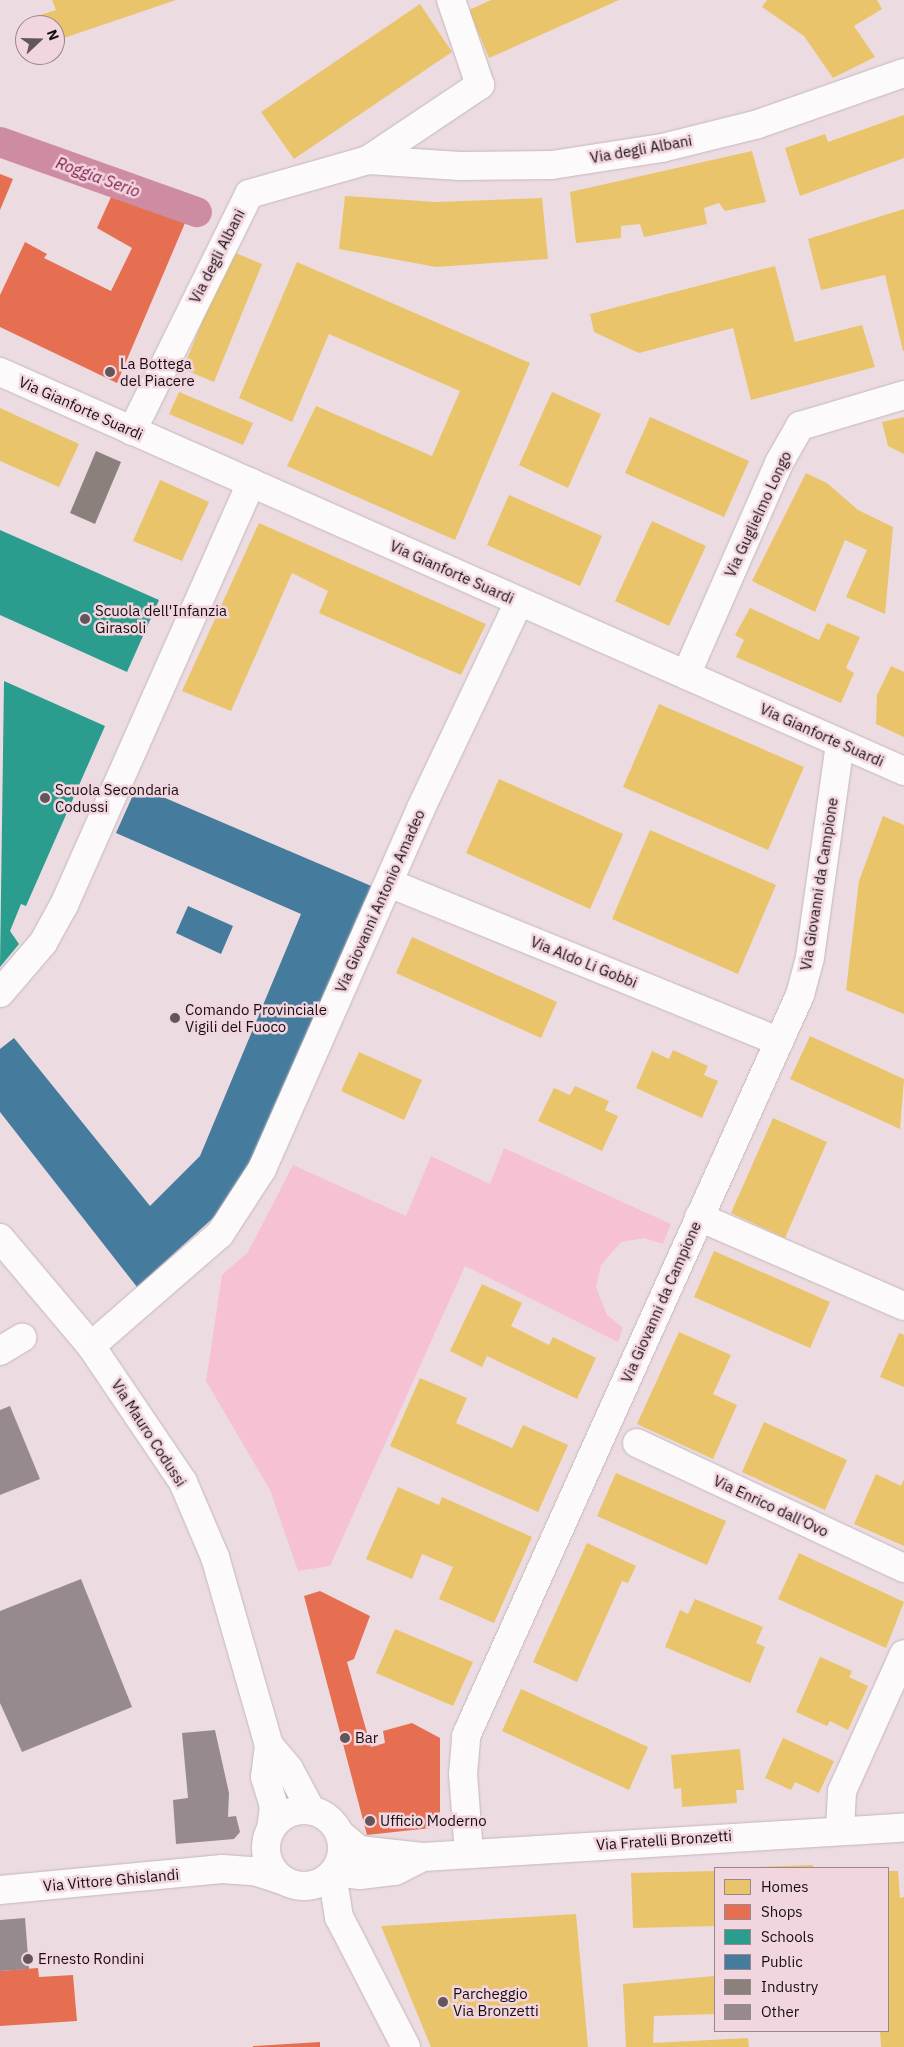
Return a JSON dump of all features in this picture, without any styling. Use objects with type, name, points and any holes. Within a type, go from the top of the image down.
[{"type":"street","name":"Via degli Albani","points":[[132,430],[224,238],[249,194],[368,160],[480,85],[451,0]]},
{"type":"street","name":"Via degli Albani","points":[[368,160],[460,166],[552,165],[662,148],[758,124],[904,73]]},
{"type":"street","name":"Via Gianforte Suardi","points":[[0,372],[904,771]]},
{"type":"street","name":"Via Guglielmo Longo","points":[[686,675],[779,463],[800,426],[904,394]]},
{"type":"street","points":[[0,993],[43,942],[64,906],[250,483]]},
{"type":"street","name":"Via Giovanni Antonio Amadeo","points":[[91,1346],[220,1234],[240,1207],[262,1170],[388,883],[519,602]]},
{"type":"street","name":"Via Giovanni da Campione","points":[[469,1853],[463,1774],[466,1736],[779,1041],[810,957],[840,743]]},
{"type":"street","name":"Via Aldo Li Gobbi","points":[[388,883],[779,1041]]},
{"type":"street","points":[[699,1218],[904,1306]]},
{"type":"street","name":"Via Mauro Codussi","points":[[0,1238],[91,1346],[183,1482],[215,1557],[269,1745],[265,1777],[274,1806],[269,1832]]},
{"type":"street","name":"Via Enrico dall'Ovo","points":[[638,1443],[904,1568]]},
{"type":"street","points":[[840,1830],[842,1792],[904,1654]]},
{"type":"street","name":"Via Mauro Codussi","points":[[269,1745],[289,1769],[311,1810]]},
{"type":"street","points":[[291,1884],[316,1884],[333,1873],[342,1854],[340,1834],[329,1818],[311,1810],[292,1811],[269,1832],[267,1856],[291,1884],[339,1917]]},
{"type":"street","name":"Via Fratelli Bronzetti","points":[[340,1834],[359,1850],[423,1857],[840,1830],[904,1828]]},
{"type":"street","name":"Via Vittore Ghislandi","points":[[222,1869],[254,1854],[269,1832]]},
{"type":"street","name":"Via Fratelli Bronzetti","points":[[333,1873],[360,1876],[395,1872],[423,1857]]},
{"type":"street","name":"Via Vittore Ghislandi","points":[[0,1890],[222,1869],[254,1871],[291,1884]]},
{"type":"street","points":[[333,1873],[339,1917],[406,2047]]},
{"type":"shaded area","points":[[504,1148],[671,1224],[663,1244],[644,1238],[621,1242],[601,1265],[596,1287],[607,1315],[623,1328],[618,1342],[465,1266],[330,1566],[298,1571],[270,1490],[206,1381],[222,1275],[248,1252],[293,1165],[406,1216],[431,1156],[490,1184]]},
{"type":"building: Homes","points":[[52,0],[176,0],[65,38],[65,15],[40,15],[56,10]]},
{"type":"building: Homes","points":[[491,0],[619,0],[489,58],[469,10]]},
{"type":"building: Homes","points":[[767,0],[877,0],[882,9],[854,26],[875,57],[833,78],[804,36],[762,7]]},
{"type":"building: Homes","points":[[420,4],[452,52],[294,159],[261,112]]},
{"type":"building: Homes","points":[[904,115],[904,158],[800,196],[785,148],[825,134],[828,142]]},
{"type":"building: Homes","points":[[752,151],[766,202],[725,211],[719,203],[704,208],[707,224],[644,237],[640,224],[621,226],[621,238],[576,243],[570,192]]},
{"type":"building: Homes","points":[[345,196],[437,202],[542,198],[548,259],[436,267],[339,249]]},
{"type":"building: Homes","points":[[904,209],[903,351],[885,275],[821,290],[808,239]]},
{"type":"building: Homes","points":[[231,251],[262,264],[214,382],[183,369]]},
{"type":"building: Homes","points":[[297,262],[530,363],[455,540],[287,466],[316,406],[432,456],[460,391],[329,334],[292,422],[239,398]]},
{"type":"building: Homes","points":[[775,266],[795,342],[862,325],[875,367],[751,400],[733,328],[639,353],[594,332],[590,314]]},
{"type":"building: Homes","points":[[179,392],[253,423],[243,445],[169,414]]},
{"type":"building: Homes","points":[[552,392],[601,414],[568,488],[519,465]]},
{"type":"building: Homes","points":[[0,408],[79,444],[59,487],[0,461]]},
{"type":"building: Homes","points":[[650,417],[749,461],[724,517],[625,473]]},
{"type":"building: Homes","points":[[904,417],[904,454],[888,446],[882,422]]},
{"type":"building: Homes","points":[[806,473],[827,483],[858,510],[893,527],[885,614],[846,597],[867,550],[845,540],[815,612],[752,581]]},
{"type":"building: Homes","points":[[160,480],[209,502],[182,561],[133,541]]},
{"type":"building: Homes","points":[[509,495],[602,536],[580,586],[487,545]]},
{"type":"building: Homes","points":[[652,521],[706,546],[669,626],[615,601]]},
{"type":"building: Homes","points":[[259,523],[486,624],[461,675],[319,613],[328,591],[292,573],[231,711],[182,691]]},
{"type":"building: Homes","points":[[750,608],[819,640],[827,623],[860,637],[846,668],[854,673],[841,703],[736,657],[744,640],[735,635]]},
{"type":"building: Homes","points":[[891,666],[904,672],[904,737],[876,724],[877,695]]},
{"type":"building: Homes","points":[[659,704],[804,767],[768,850],[623,787]]},
{"type":"building: Homes","points":[[499,779],[623,834],[590,909],[466,853]]},
{"type":"building: Homes","points":[[883,816],[904,825],[904,1014],[846,990],[859,881]]},
{"type":"building: Homes","points":[[650,830],[776,885],[738,974],[612,919]]},
{"type":"building: Homes","points":[[412,937],[557,1002],[541,1038],[396,973]]},
{"type":"building: Homes","points":[[810,1036],[904,1079],[900,1129],[790,1079]]},
{"type":"building: Homes","points":[[673,1050],[708,1066],[704,1075],[718,1081],[702,1118],[636,1088],[652,1051],[669,1059]]},
{"type":"building: Homes","points":[[359,1052],[422,1080],[404,1120],[341,1091]]},
{"type":"building: Homes","points":[[575,1086],[609,1101],[605,1110],[618,1116],[602,1151],[538,1121],[554,1088],[570,1095]]},
{"type":"building: Homes","points":[[773,1118],[827,1142],[785,1238],[731,1213]]},
{"type":"building: Homes","points":[[714,1251],[830,1302],[810,1348],[694,1297]]},
{"type":"building: Homes","points":[[482,1284],[522,1303],[511,1326],[549,1345],[553,1337],[596,1358],[577,1399],[487,1356],[482,1367],[450,1351]]},
{"type":"building: Homes","points":[[679,1332],[731,1355],[713,1394],[737,1405],[713,1459],[637,1424]]},
{"type":"building: Homes","points":[[899,1333],[904,1335],[904,1387],[880,1377]]},
{"type":"building: Homes","points":[[420,1378],[467,1398],[456,1423],[512,1448],[523,1425],[568,1445],[538,1512],[390,1446]]},
{"type":"building: Homes","points":[[764,1422],[847,1460],[825,1510],[742,1472]]},
{"type":"building: Homes","points":[[616,1473],[726,1521],[707,1565],[597,1516]]},
{"type":"building: Homes","points":[[876,1474],[901,1486],[904,1479],[904,1546],[854,1524]]},
{"type":"building: Homes","points":[[398,1487],[439,1505],[442,1497],[532,1537],[494,1623],[439,1599],[453,1567],[422,1554],[412,1579],[366,1559]]},
{"type":"building: Homes","points":[[587,1543],[636,1566],[628,1583],[622,1581],[577,1682],[533,1662]]},
{"type":"building: Homes","points":[[799,1553],[904,1602],[886,1648],[778,1599]]},
{"type":"building: Homes","points":[[695,1599],[763,1627],[756,1643],[765,1647],[750,1683],[665,1647],[680,1610],[688,1614]]},
{"type":"building: Homes","points":[[395,1629],[473,1662],[453,1706],[376,1673]]},
{"type":"building: Homes","points":[[820,1657],[852,1671],[849,1677],[868,1686],[848,1730],[830,1721],[827,1726],[796,1712]]},
{"type":"building: Homes","points":[[521,1689],[648,1747],[629,1790],[502,1731]]},
{"type":"building: Homes","points":[[783,1738],[834,1761],[819,1793],[795,1782],[791,1790],[765,1778]]},
{"type":"building: Homes","points":[[740,1749],[744,1790],[736,1790],[737,1803],[682,1807],[681,1788],[674,1789],[671,1755]]},
{"type":"building: Homes","points":[[813,1865],[813,1867],[758,1867]]},
{"type":"building: Homes","points":[[714,1871],[714,1926],[633,1928],[631,1873]]},
{"type":"building: Homes","points":[[889,1871],[898,1871],[900,1898],[904,1897],[904,2047],[881,2047],[880,2032],[889,2032]]},
{"type":"building: Homes","points":[[576,1914],[588,2047],[431,2047],[381,1926]]},
{"type":"building: Homes","points":[[714,1976],[714,2014],[654,2016],[653,2043],[748,2038],[749,2047],[626,2047],[623,1984]]},
{"type":"building: Shops","points":[[0,174],[13,179],[0,210]]},
{"type":"building: Shops","points":[[111,197],[185,223],[117,383],[0,327],[0,295],[25,242],[47,254],[44,258],[111,291],[132,248],[97,228]]},
{"type":"building: Shops","points":[[320,1591],[370,1616],[354,1659],[347,1662],[371,1747],[385,1743],[383,1731],[412,1723],[440,1738],[440,1827],[367,1835],[304,1596]]},
{"type":"building: Shops","points":[[38,1968],[39,1977],[73,1975],[77,2021],[0,2026],[0,1971]]},
{"type":"building: Shops","points":[[320,2042],[320,2047],[253,2047],[253,2046]]},
{"type":"building: Schools","name":"Scuola dell'Infanzia Girasoli","points":[[0,530],[159,600],[127,672],[0,615]]},
{"type":"building: Schools","name":"Scuola Secondaria Codussi","points":[[4,681],[105,726],[26,906],[21,904],[10,931],[19,944],[0,967]]},
{"type":"building: Public","points":[[137,786],[376,888],[234,1199],[137,1287],[0,1112],[0,1049],[14,1038],[150,1206],[200,1156],[301,914],[116,833]]},
{"type":"building: Public","points":[[188,906],[233,926],[221,954],[176,933]]},
{"type":"building: Industry","points":[[96,451],[121,462],[95,524],[70,513]]},
{"type":"building: Other","points":[[10,1406],[40,1479],[0,1495],[0,1410]]},
{"type":"building: Other","points":[[81,1579],[132,1707],[22,1752],[0,1703],[0,1611]]},
{"type":"building: Other","points":[[215,1730],[229,1793],[228,1817],[236,1816],[240,1832],[234,1839],[176,1844],[173,1800],[188,1798],[182,1733]]},
{"type":"building: Other","points":[[25,1918],[29,1969],[0,1971],[0,1920]]},
{"type":"waterway","name":"Roggia Serio","points":[[0,142],[197,212]]},
{"type":"place","name":"La Bottega del Piacere","points":[[110,372]]},
{"type":"place","name":"Scuola dell'Infanzia Girasoli","points":[[85,619]]},
{"type":"place","name":"Scuola Secondaria Codussi","points":[[45,798]]},
{"type":"place","name":"Comando Provinciale Vigili del Fuoco","points":[[175,1018]]},
{"type":"place","name":"Bar","points":[[345,1738]]},
{"type":"place","name":"Ufficio Moderno","points":[[370,1821]]},
{"type":"place","name":"Ernesto Rondini","points":[[28,1959]]},
{"type":"place","name":"Parcheggio Via Bronzetti","points":[[443,2002]]}]
